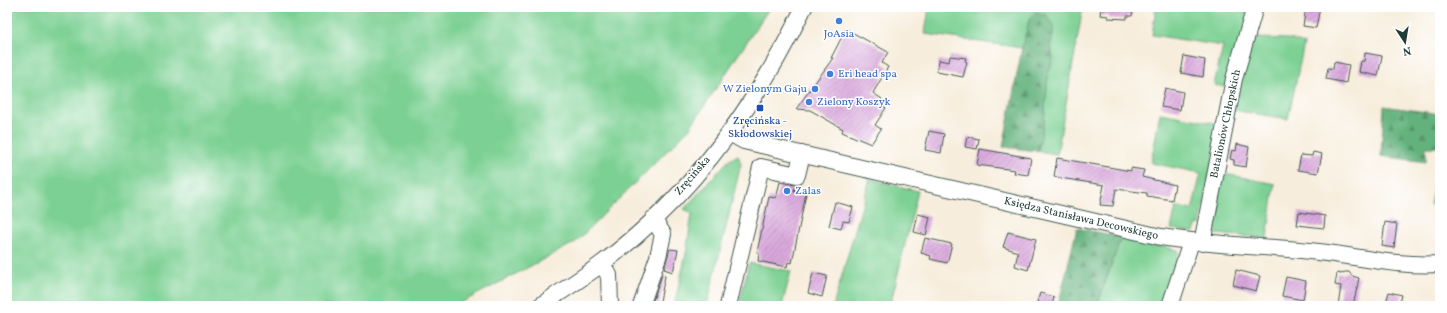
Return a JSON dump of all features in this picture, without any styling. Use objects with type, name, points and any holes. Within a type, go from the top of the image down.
[{"type":"street","name":"Zręcińska","points":[[540,306],[601,264],[653,220],[691,180],[730,133],[770,72],[804,7]]},
{"type":"street","name":"Batalionów Chłopskich","points":[[1170,306],[1197,242],[1234,79],[1255,7]]},
{"type":"street","name":"Księdza Stanisława Decowskiego","points":[[730,133],[744,141],[1111,226],[1197,242],[1311,251],[1403,264],[1440,264]]},
{"type":"street","points":[[728,306],[761,167],[797,175],[802,154]]},
{"type":"street","points":[[641,306],[658,257],[663,234],[653,220]]},
{"type":"street","points":[[601,264],[608,275],[610,306]]},
{"type":"green space","points":[[7,7],[770,7],[689,129],[576,242],[455,306],[7,306]]},
{"type":"green space","points":[[929,7],[1083,7],[1057,154],[1038,151],[1044,122],[1048,75],[1053,59],[1051,44],[1054,31],[1030,17],[1022,48],[925,34]]},
{"type":"green space","points":[[1156,7],[1250,7],[1229,87],[1214,85],[1223,46],[1152,35]]},
{"type":"green space","points":[[1036,12],[1046,15],[1052,23],[1054,31],[1051,44],[1053,59],[1048,75],[1044,122],[1038,151],[1003,147],[1022,48],[1030,17]]},
{"type":"green space","points":[[1257,38],[1290,39],[1304,44],[1288,119],[1233,110],[1248,42]]},
{"type":"green space","points":[[1384,106],[1440,114],[1440,147],[1426,147],[1426,162],[1381,156]]},
{"type":"green space","points":[[1160,113],[1220,124],[1200,225],[1197,224],[1194,232],[1171,229],[1176,207],[1192,210],[1201,173],[1151,163]]},
{"type":"green space","points":[[738,155],[741,164],[707,306],[674,306],[686,254],[692,213],[684,209],[728,161]]},
{"type":"green space","points":[[1220,173],[1275,184],[1267,238],[1215,234],[1213,229]]},
{"type":"green space","points":[[1440,178],[1440,205],[1430,205],[1435,179]]},
{"type":"green space","points":[[870,179],[918,191],[890,306],[833,306]]},
{"type":"green space","points":[[1077,228],[1121,237],[1097,306],[1058,306]]},
{"type":"green space","points":[[1121,237],[1178,250],[1178,261],[1164,306],[1097,306]]},
{"type":"green space","points":[[749,263],[791,271],[782,306],[739,306]]},
{"type":"building","points":[[1101,7],[1133,7],[1132,16],[1127,16],[1127,19],[1108,18],[1108,16],[1100,15]]},
{"type":"building","points":[[1306,7],[1320,7],[1316,28],[1303,26]]},
{"type":"building","points":[[846,29],[888,52],[882,63],[888,67],[873,93],[882,99],[879,104],[886,108],[875,125],[881,129],[871,144],[842,132],[843,129],[810,110],[796,109],[833,58],[831,58]]},
{"type":"building","points":[[1365,53],[1382,56],[1378,76],[1359,72],[1361,61],[1364,61]]},
{"type":"building","points":[[950,56],[966,58],[965,61],[967,62],[963,77],[937,72],[939,60],[949,62]]},
{"type":"building","points":[[1184,56],[1205,60],[1203,77],[1181,73]]},
{"type":"building","points":[[1334,62],[1349,65],[1346,83],[1326,79],[1328,68],[1333,69]]},
{"type":"building","points":[[1165,88],[1183,92],[1180,110],[1161,107]]},
{"type":"building","points":[[929,131],[944,134],[941,153],[925,150]]},
{"type":"building","points":[[967,137],[979,139],[977,149],[965,147]]},
{"type":"building","points":[[1237,144],[1249,147],[1246,167],[1234,165],[1234,160],[1230,159],[1232,150],[1236,151]]},
{"type":"building","points":[[980,149],[1031,158],[1028,175],[1014,173],[1015,170],[977,165]]},
{"type":"building","points":[[1313,152],[1322,154],[1318,173],[1298,170],[1301,155],[1312,156]]},
{"type":"building","points":[[1057,158],[1131,171],[1131,168],[1144,170],[1142,177],[1175,185],[1172,200],[1147,196],[1147,193],[1116,189],[1113,206],[1100,205],[1104,185],[1054,177]]},
{"type":"building","points":[[780,182],[796,185],[794,191],[806,193],[792,263],[788,262],[787,267],[758,261],[759,253],[757,252],[769,197],[776,198]]},
{"type":"building","points":[[835,202],[853,207],[849,222],[843,221],[841,229],[829,226]]},
{"type":"building","points":[[1299,212],[1325,216],[1324,228],[1297,225]]},
{"type":"building","points":[[918,214],[930,217],[926,235],[914,232]]},
{"type":"building","points":[[1385,222],[1397,224],[1394,248],[1382,246]]},
{"type":"building","points":[[1008,232],[1036,239],[1028,270],[1015,266],[1018,252],[1003,247]]},
{"type":"building","points":[[925,238],[952,244],[947,263],[930,259],[931,256],[921,253]]},
{"type":"building","points":[[670,249],[678,250],[673,272],[664,269]]},
{"type":"building","points":[[1236,270],[1260,276],[1256,291],[1233,285]]},
{"type":"building","points":[[1349,272],[1352,276],[1359,278],[1353,306],[1338,306],[1341,286],[1335,285],[1337,273],[1341,274]]},
{"type":"building","points":[[813,273],[827,276],[822,297],[808,293]]},
{"type":"building","points":[[662,275],[665,276],[659,306],[651,306]]},
{"type":"building","points":[[1286,277],[1306,281],[1303,300],[1282,296]]},
{"type":"building","points":[[1389,292],[1402,295],[1399,306],[1385,306]]},
{"type":"building","points":[[1040,293],[1054,297],[1052,306],[1036,306]]},
{"type":"place","name":"JoAsia","points":[[839,21]]},
{"type":"place","name":"Eri head spa","points":[[830,74]]},
{"type":"place","name":"W Zielonym Gaju","points":[[815,89]]},
{"type":"place","name":"Zielony Koszyk","points":[[809,102]]},
{"type":"place","name":"Zręcińska - Skłodowskiej","points":[[760,108]]},
{"type":"place","name":"Zalas","points":[[787,191]]}]
